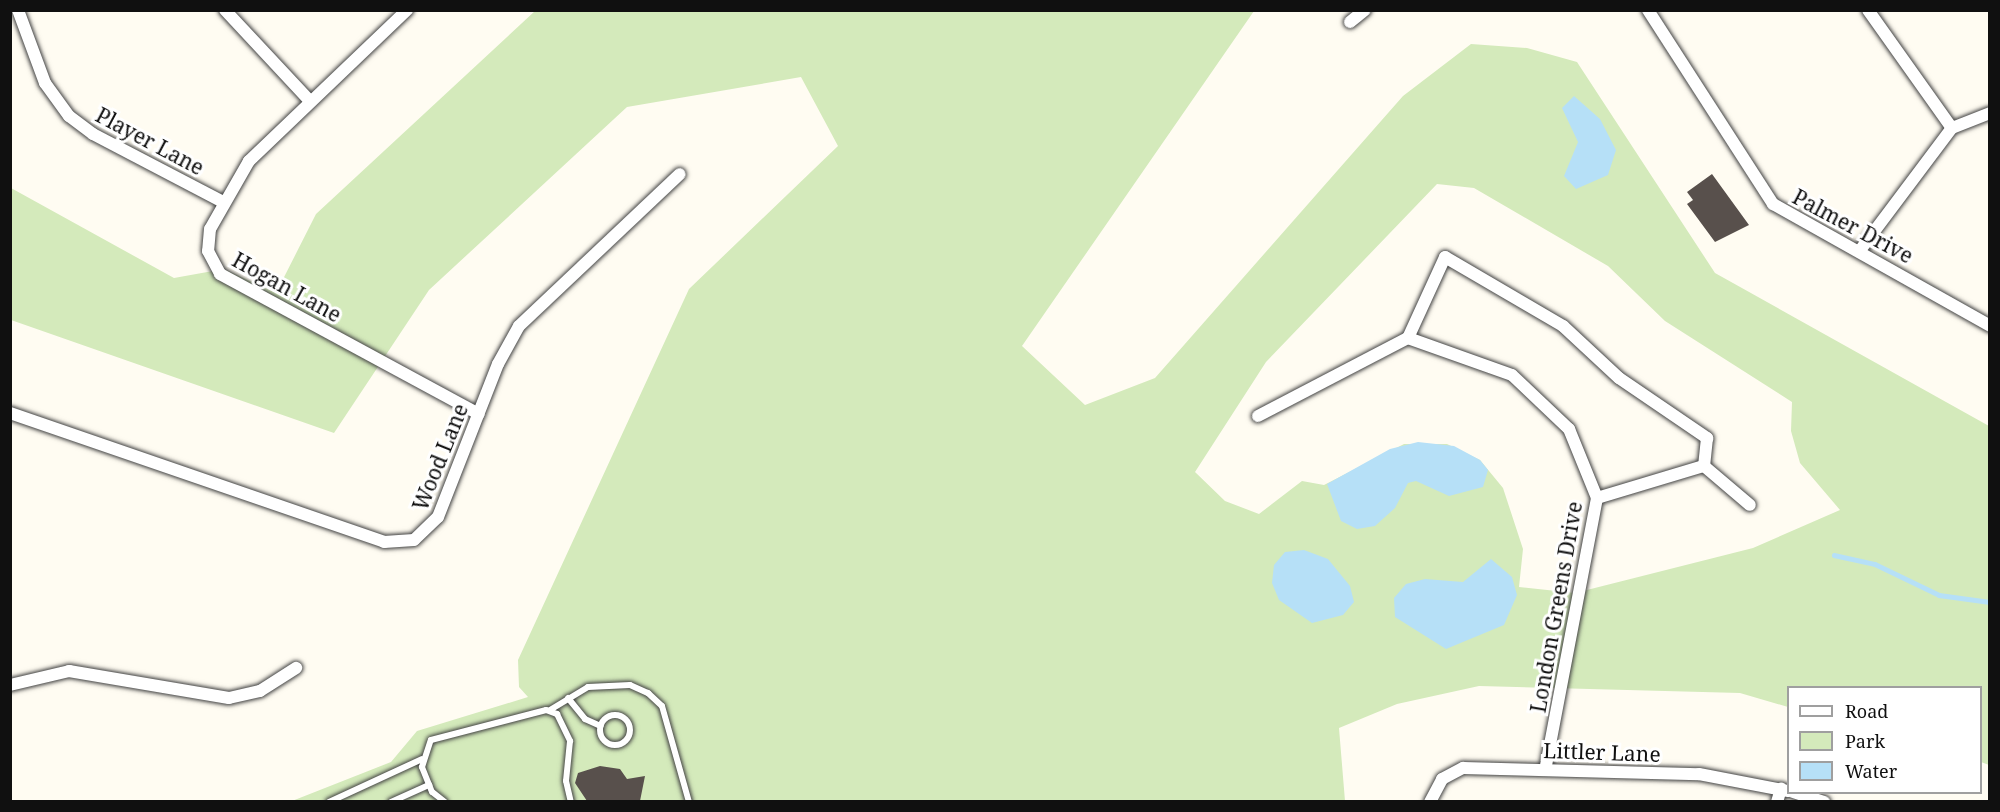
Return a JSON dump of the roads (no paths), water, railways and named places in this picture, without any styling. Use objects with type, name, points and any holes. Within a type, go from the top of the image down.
[{"type":"street","name":"Player Lane","points":[[18,10],[45,83],[69,116],[93,134],[223,202]]},
{"type":"street","points":[[225,10],[310,101]]},
{"type":"street","name":"Hogan Lane","points":[[407,10],[255,155],[223,202],[207,240],[220,274],[479,414]]},
{"type":"street","points":[[1350,22],[1365,10]]},
{"type":"street","name":"Palmer Drive","points":[[1648,10],[1773,204],[1861,249],[1989,326]]},
{"type":"street","points":[[1868,10],[1952,128]]},
{"type":"street","points":[[1861,249],[1952,128],[1989,113]]},
{"type":"street","name":"Wood Lane","points":[[10,413],[395,544],[418,539],[435,524],[504,351],[529,315],[680,174]]},
{"type":"street","points":[[1258,416],[1408,338],[1445,257],[1563,326],[1619,378],[1707,438],[1704,466]]},
{"type":"street","name":"London Greens Drive","points":[[1408,338],[1512,375],[1569,429],[1597,498],[1545,770]]},
{"type":"street","points":[[1597,498],[1704,466]]},
{"type":"street","points":[[1704,466],[1750,505]]},
{"type":"street","points":[[10,685],[69,671],[228,698],[260,691],[296,668]]},
{"type":"street","name":"Littler Lane","points":[[1430,801],[1437,784],[1456,769],[1708,775],[1787,791]]},
{"type":"street","points":[[1777,801],[1787,791]]},
{"type":"street","name":"Littler Lane","points":[[1798,794],[1824,801]]},
{"type":"lane","points":[[329,801],[422,759],[433,739],[550,710],[587,687],[623,685],[654,697],[688,801]]},
{"type":"lane","points":[[568,698],[585,719],[601,726]]},
{"type":"lane","points":[[550,710],[570,741],[566,781],[571,801]]},
{"type":"lane","points":[[620,716],[629,723],[630,735],[622,744],[610,745],[602,738],[601,726],[608,717],[620,716]]},
{"type":"lane","points":[[422,759],[429,784],[445,801]]},
{"type":"lane","points":[[391,801],[429,784]]},
{"type":"water","points":[[1574,96],[1600,119],[1616,150],[1608,175],[1576,189],[1564,176],[1578,142],[1562,108]]},
{"type":"water","points":[[1418,442],[1454,446],[1480,460],[1488,470],[1483,487],[1449,496],[1416,481],[1408,483],[1395,508],[1375,526],[1357,529],[1341,521],[1327,484],[1390,449]]},
{"type":"water","points":[[1304,550],[1328,559],[1350,586],[1354,602],[1343,615],[1312,623],[1279,600],[1272,583],[1274,565],[1285,552]]},
{"type":"water","points":[[1491,559],[1512,577],[1517,595],[1504,625],[1446,649],[1395,617],[1394,598],[1406,584],[1425,579],[1463,582]]},
{"type":"waterway","points":[[1834,555],[1875,564],[1939,595],[1990,602]]}]
